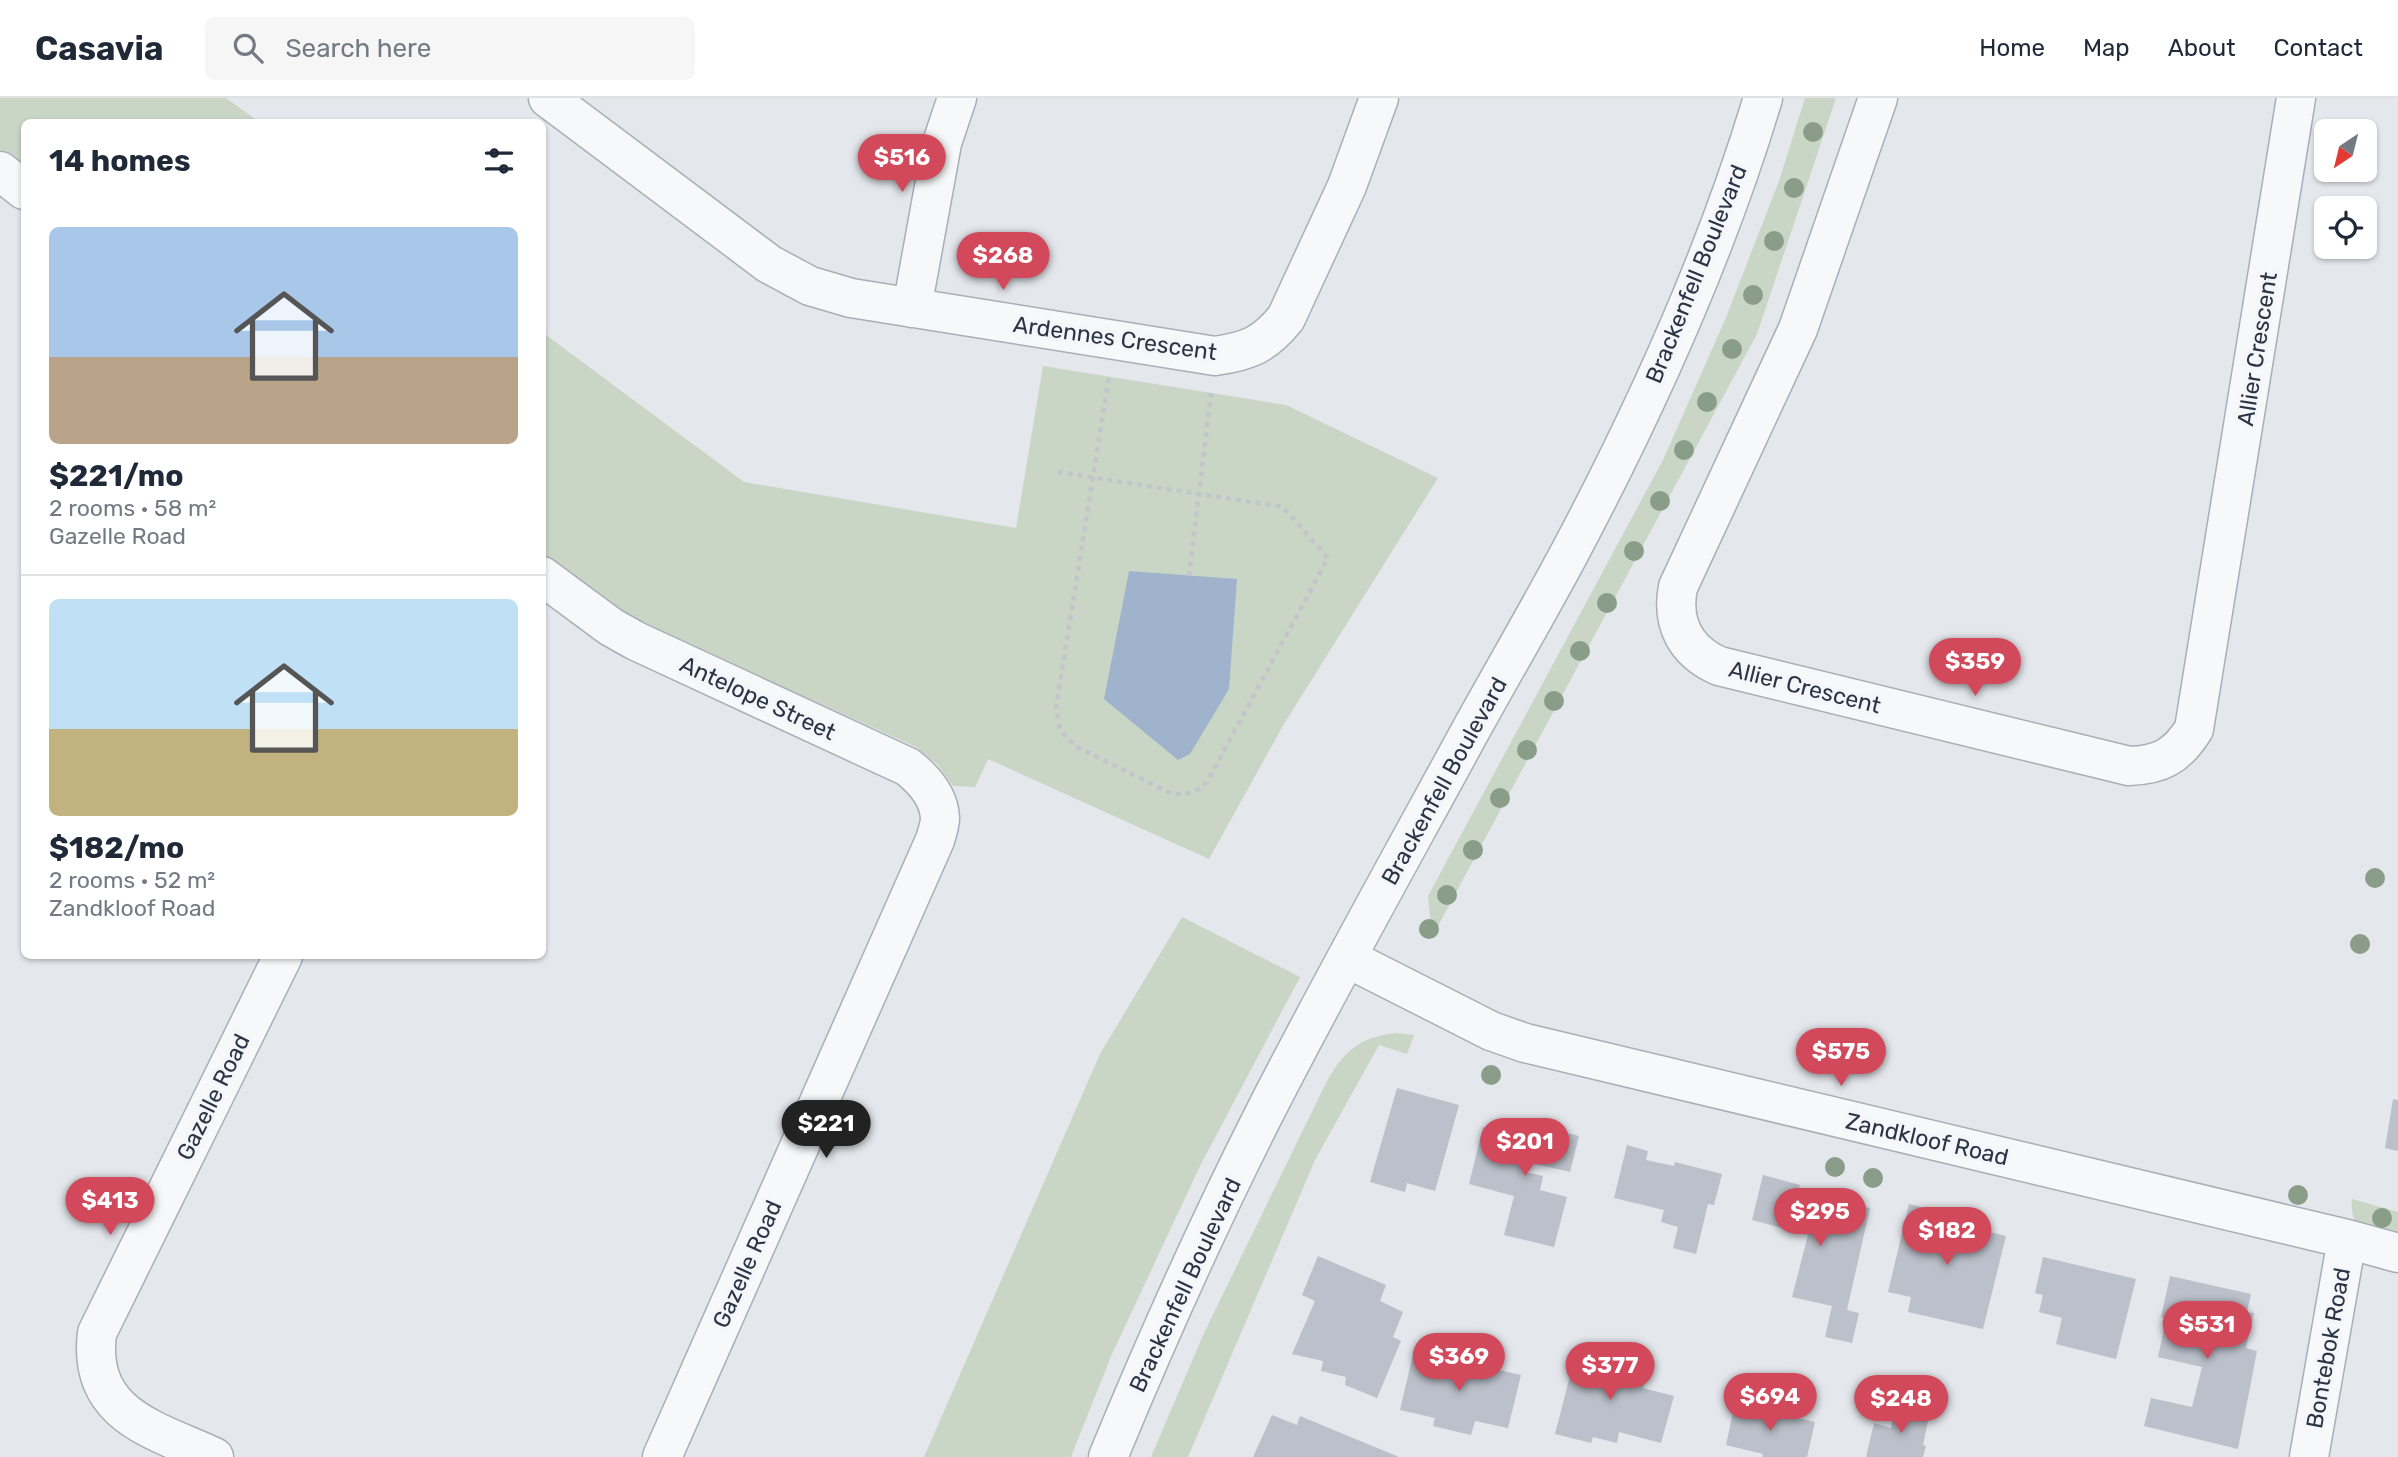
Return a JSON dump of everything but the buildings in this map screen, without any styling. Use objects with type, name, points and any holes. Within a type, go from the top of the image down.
[{"type":"street","name":"Ardennes Crescent","points":[[548,98],[787,275],[830,293],[1215,356],[1242,352],[1254,347],[1274,332],[1286,318],[1347,186],[1379,98]]},
{"type":"street","points":[[912,308],[942,143],[957,98]]},
{"type":"street","name":"Brackenfell Boulevard","points":[[1108,1457],[1175,1301],[1260,1122],[1569,554],[1629,436],[1667,355],[1702,270],[1763,98]]},
{"type":"street","name":"Allier Crescent","points":[[1878,98],[1798,329],[1678,587],[1675,601],[1679,629],[1695,652],[1706,661],[1719,666],[2129,766],[2158,762],[2171,756],[2184,744],[2194,729],[2296,98]]},
{"type":"street","points":[[0,171],[21,188]]},
{"type":"street","name":"Antelope Street","points":[[546,579],[611,627],[636,641],[908,767],[920,776],[936,803],[940,819],[935,840]]},
{"type":"street","name":"Gazelle Road","points":[[662,1457],[935,840]]},
{"type":"street","name":"Zandkloof Road","points":[[1347,958],[1491,1031],[1525,1043],[2347,1239],[2398,1254]]},
{"type":"street","name":"Gazelle Road","points":[[214,1457],[140,1423],[115,1405],[99,1379],[96,1364],[97,1333],[282,959]]},
{"type":"street","name":"Bontebok Road","points":[[2309,1457],[2347,1239]]},
{"type":"path","points":[[1058,472],[1093,477],[1283,507],[1328,558],[1207,782],[1194,792],[1185,795],[1168,792],[1074,746],[1060,730],[1056,719],[1056,708],[1093,477],[1115,340]]},
{"type":"path","points":[[1189,576],[1215,356]]},
{"type":"green space","points":[[0,98],[226,98],[255,119],[21,119],[21,166],[0,150]]},
{"type":"green space","points":[[1805,98],[1836,98],[1757,334],[1432,937],[1428,896],[1663,460],[1725,320],[1779,181]]},
{"type":"green space","points":[[546,335],[744,482],[1016,528],[1043,366],[1286,405],[1438,478],[1284,724],[1209,859],[988,759],[975,787],[953,786],[937,764],[916,747],[623,612],[546,556]]},
{"type":"green space","points":[[1182,917],[1300,977],[1201,1164],[1112,1354],[1071,1457],[924,1457],[1100,1054]]},
{"type":"green space","points":[[1395,1033],[1414,1035],[1407,1054],[1379,1045],[1315,1160],[1188,1457],[1151,1457],[1204,1333],[1327,1081],[1340,1061],[1354,1047],[1372,1038]]},
{"type":"green space","points":[[2352,1199],[2398,1212],[2398,1239],[2371,1232],[2358,1225],[2354,1219]]},
{"type":"water","points":[[1129,571],[1237,579],[1229,689],[1190,754],[1178,760],[1104,699]]}]
